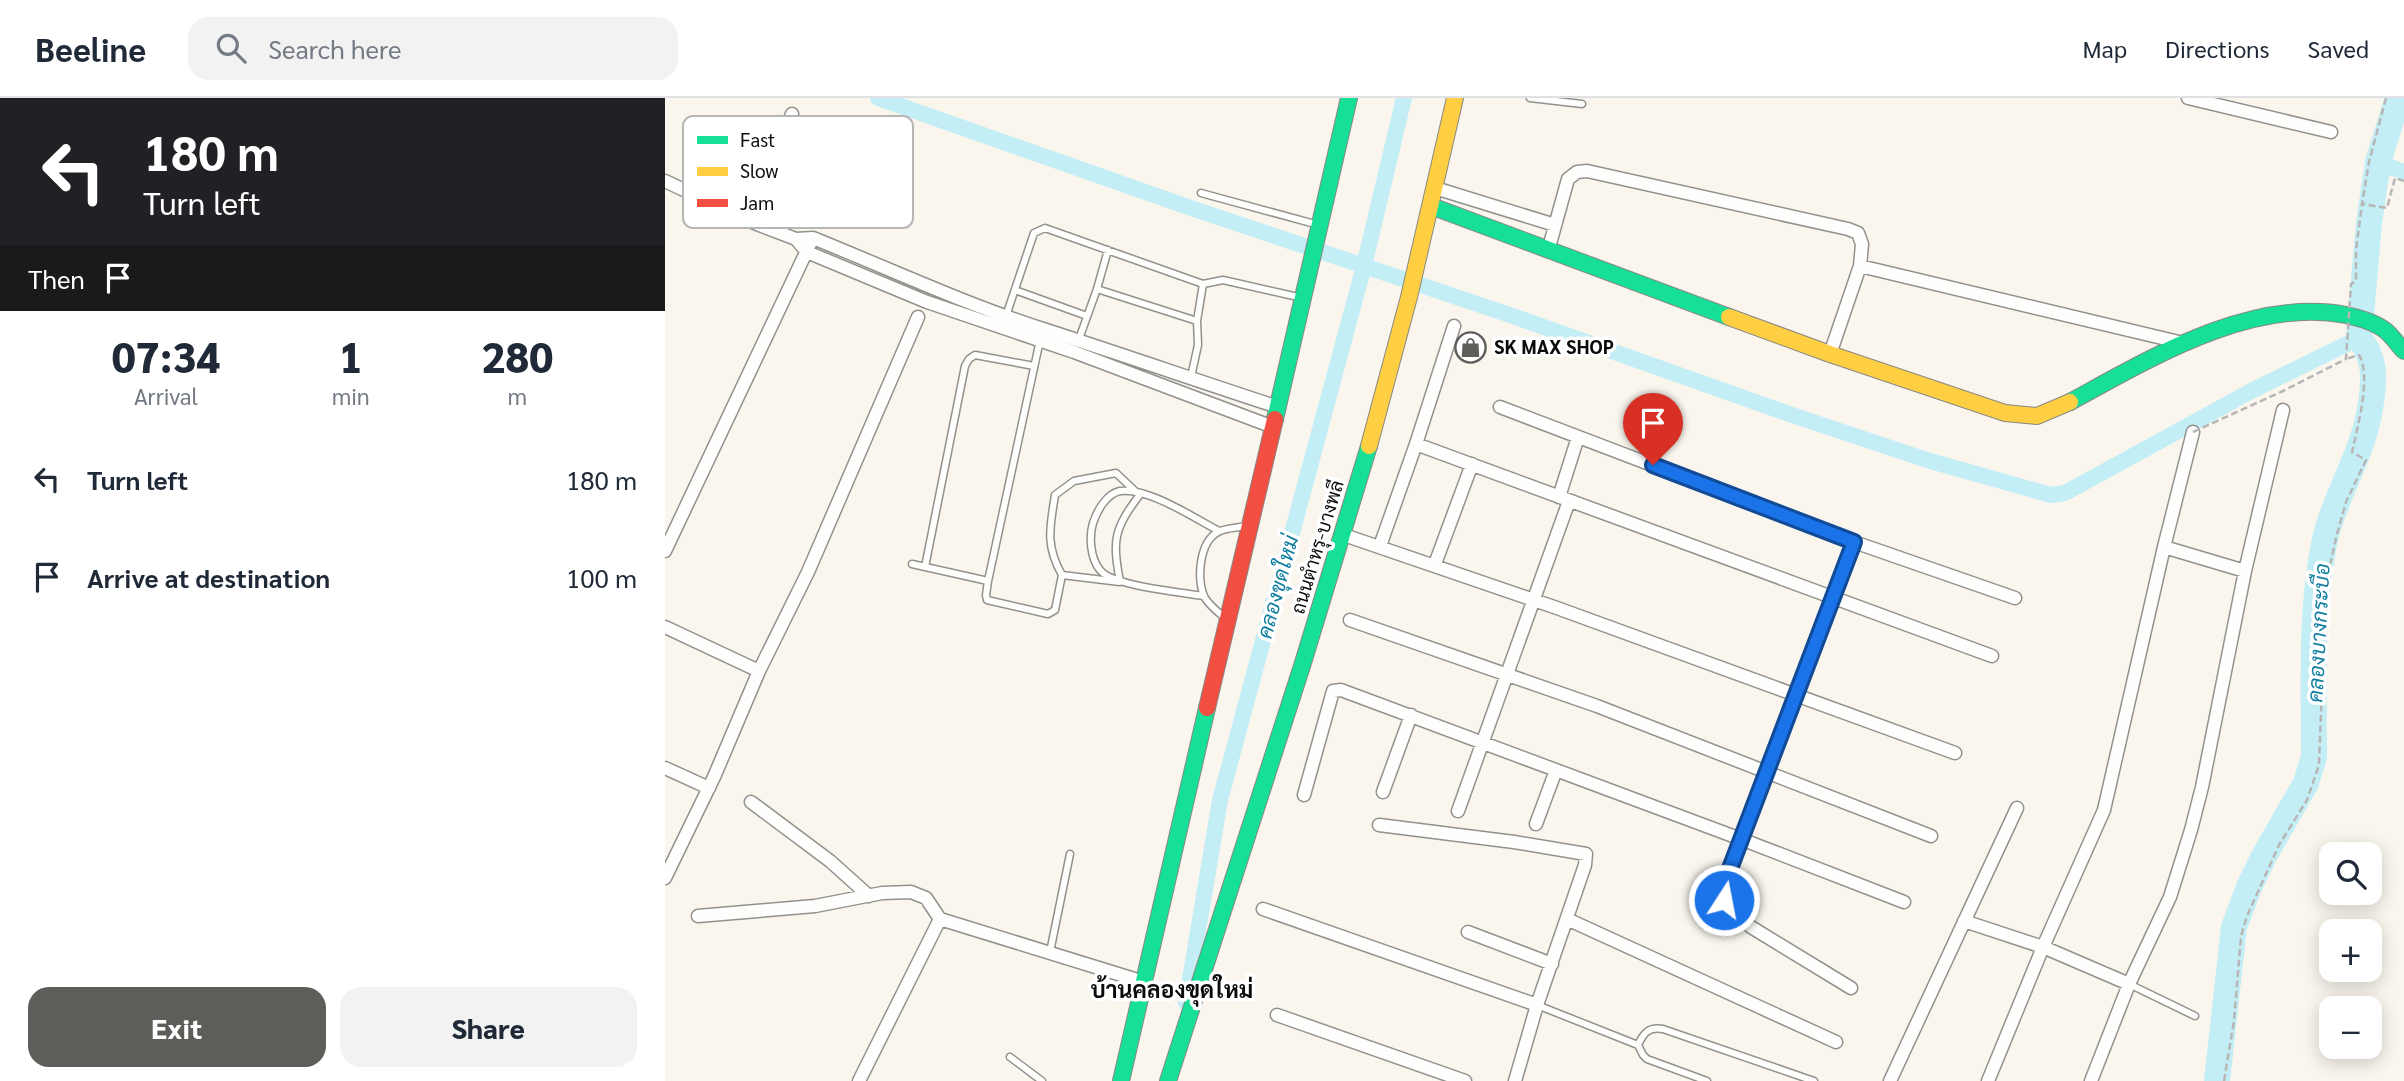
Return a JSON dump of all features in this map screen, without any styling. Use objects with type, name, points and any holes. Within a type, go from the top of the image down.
[{"type":"main road","points":[[1121,1081],[1230,621],[1349,98]]},
{"type":"main road","name":"ถนนตำหรุ-บางพลี","points":[[1168,1081],[1344,535],[1405,313],[1455,98]]},
{"type":"main road","points":[[1431,206],[1830,354],[2005,413],[2037,416],[2054,410],[2182,343],[2257,320],[2310,311],[2350,313],[2369,321],[2388,332],[2404,351]]},
{"type":"street","points":[[2188,98],[2331,132]]},
{"type":"street","points":[[1548,251],[1568,179],[1577,172],[1587,171],[1848,229],[1857,233],[1862,244],[1860,266],[1830,354]]},
{"type":"street","points":[[665,181],[683,190]]},
{"type":"street","points":[[1435,188],[1555,225]]},
{"type":"street","points":[[767,228],[796,239],[813,238],[1004,321],[1039,341],[1273,427]]},
{"type":"street","points":[[665,551],[813,238]]},
{"type":"street","points":[[796,239],[807,252],[927,302],[1079,339],[1279,407]]},
{"type":"street","points":[[1860,266],[2182,343]]},
{"type":"street","points":[[667,870],[709,788],[759,671],[808,572],[918,317]]},
{"type":"street","points":[[1380,546],[1454,326]]},
{"type":"street","points":[[1500,407],[1854,542],[2015,598]]},
{"type":"street","points":[[2091,1081],[2129,984],[2170,897],[2191,831],[2245,571],[2283,410]]},
{"type":"street","points":[[1988,1081],[2043,947],[2104,810],[2193,432]]},
{"type":"street","points":[[1458,811],[1533,600],[1564,499],[1578,437]]},
{"type":"street","points":[[1416,444],[1992,656]]},
{"type":"street","points":[[1435,564],[1472,464]]},
{"type":"street","points":[[1344,535],[1435,564],[1955,753]]},
{"type":"street","points":[[1851,988],[1751,927],[1731,911],[1724,900],[1723,887],[1854,542]]},
{"type":"street","points":[[2164,547],[2245,571]]},
{"type":"street","points":[[1350,620],[1597,706],[1931,836]]},
{"type":"street","points":[[665,627],[759,671]]},
{"type":"street","points":[[1304,794],[1333,691],[1341,690],[1904,902]]},
{"type":"street","points":[[1383,792],[1411,715]]},
{"type":"street","points":[[665,768],[709,788]]},
{"type":"street","points":[[1536,824],[1556,770]]},
{"type":"street","points":[[751,802],[830,862],[869,896]]},
{"type":"street","points":[[1889,1081],[2017,808]]},
{"type":"street","points":[[1379,825],[1586,854],[1585,865],[1537,1005],[1515,1081]]},
{"type":"street","points":[[698,916],[815,906],[869,896],[911,892],[926,898],[940,919],[1144,982]]},
{"type":"street","points":[[1263,909],[1537,1005]]},
{"type":"street","points":[[859,1081],[940,919]]},
{"type":"street","points":[[1567,919],[1836,1042]]},
{"type":"street","points":[[1964,921],[2043,947],[2129,984]]},
{"type":"street","points":[[1468,932],[1552,964]]},
{"type":"street","points":[[1277,1015],[1465,1081]]},
{"type":"lane","points":[[1530,98],[1582,104]]},
{"type":"lane","points":[[1202,193],[1320,226]]},
{"type":"lane","points":[[1004,321],[1034,233],[1045,228],[1203,284],[1223,280],[1304,298]]},
{"type":"lane","points":[[1079,339],[1108,250]]},
{"type":"lane","points":[[1191,377],[1198,345],[1197,321],[1203,284]]},
{"type":"lane","points":[[1097,289],[1197,321]]},
{"type":"lane","points":[[1015,290],[1087,316]]},
{"type":"lane","points":[[1039,341],[988,581],[986,595],[990,602],[1048,614],[1055,610],[1062,575],[1052,557],[1049,531],[1055,495],[1074,481],[1116,473],[1138,492],[1168,504],[1219,531]]},
{"type":"lane","points":[[925,567],[965,366],[975,355],[1034,366]]},
{"type":"lane","points":[[1120,582],[1100,571],[1091,550],[1093,524],[1103,502],[1117,491],[1138,492]]},
{"type":"lane","points":[[1120,582],[1114,551],[1121,519],[1138,492]]},
{"type":"lane","points":[[1230,621],[1203,596],[1201,564],[1208,540],[1219,531],[1252,526]]},
{"type":"lane","points":[[912,564],[988,581]]},
{"type":"lane","points":[[1062,575],[1203,596]]},
{"type":"lane","points":[[1050,954],[1070,854]]},
{"type":"lane","points":[[2129,984],[2195,1016]]},
{"type":"lane","points":[[1537,1005],[1638,1045],[1647,1059],[1707,1081]]},
{"type":"lane","points":[[1638,1045],[1647,1030],[1653,1027],[1663,1029],[1814,1081]]},
{"type":"lane","points":[[1010,1057],[1042,1081]]},
{"type":"path","points":[[2346,359],[2351,285],[2356,281],[2356,250],[2362,204],[2369,162],[2386,98]]},
{"type":"path","points":[[2362,204],[2387,208],[2395,178],[2404,181]]},
{"type":"path","points":[[2193,432],[2346,359],[2359,355],[2362,359],[2361,413],[2352,452],[2353,455],[2366,460],[2347,502],[2326,583],[2319,765],[2307,800],[2279,845],[2246,916],[2241,936],[2234,1021],[2224,1081]]},
{"type":"waterway","points":[[878,98],[1792,415],[1927,460],[2051,495],[2065,493],[2253,390],[2359,338]]},
{"type":"waterway","name":"คลองขุดใหม่","points":[[1186,1003],[1220,800],[1364,266],[1404,98]]},
{"type":"waterway","name":"คลองบางกระบือ","points":[[2217,1081],[2234,927],[2264,856],[2306,783],[2314,757],[2314,648],[2320,566],[2329,523],[2360,446],[2371,404],[2372,365],[2359,338],[2369,223],[2378,162],[2398,98]]},
{"type":"waterway","points":[[2378,162],[2404,172]]},
{"type":"traffic: fast","points":[[1275,419],[1349,98]]},
{"type":"traffic: fast","points":[[1431,206],[1729,317]]},
{"type":"traffic: fast","points":[[2070,402],[2134,367],[2203,335],[2274,315],[2310,312],[2357,317],[2389,333],[2404,351]]},
{"type":"traffic: fast","points":[[1168,1081],[1302,666],[1369,446]]},
{"type":"traffic: fast","points":[[1121,1081],[1207,708]]},
{"type":"traffic: slow","points":[[1369,446],[1409,297],[1455,98]]},
{"type":"traffic: slow","points":[[1729,317],[2005,413],[2037,416],[2070,402]]},
{"type":"traffic: jam","points":[[1207,708],[1275,419]]},
{"type":"place","name":"SK MAX SHOP","points":[[1471,347]]},
{"type":"district","name":"บ้านคลองขุดใหม่","points":[[1172,990]]},
{"type":"route","points":[[1653,465],[1854,542],[1723,887],[1724,900]]}]
